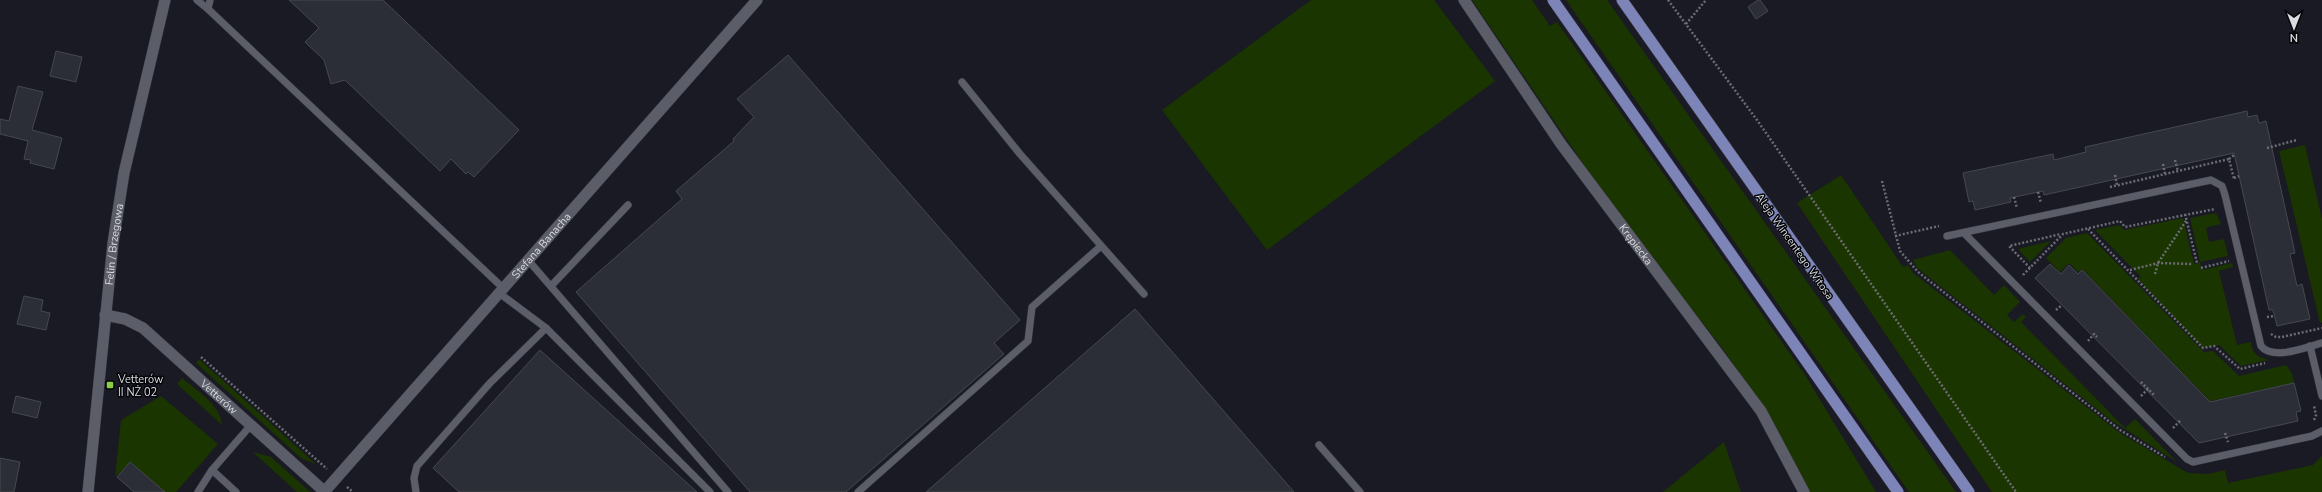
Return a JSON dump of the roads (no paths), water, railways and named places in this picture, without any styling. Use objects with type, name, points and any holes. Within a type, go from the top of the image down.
[{"type":"main road","points":[[1553,0],[1898,492]]},
{"type":"main road","name":"Aleja Wincentego Witosa","points":[[1622,0],[1968,492]]},
{"type":"street","name":"Felin / Brzegowa","points":[[88,492],[113,243],[124,173],[165,0]]},
{"type":"street","name":"Stefana Banacha","points":[[325,492],[336,477],[758,0]]},
{"type":"street","name":"Krępiecka","points":[[1464,0],[1561,144],[1761,411],[1804,492]]},
{"type":"street","name":"Vetterów","points":[[105,315],[125,319],[143,328],[325,492]]},
{"type":"lane","points":[[197,0],[501,291],[546,328],[710,492]]},
{"type":"lane","points":[[208,9],[210,0]]},
{"type":"lane","points":[[962,82],[1020,154],[1144,294]]},
{"type":"lane","points":[[1948,236],[2211,180],[2222,186],[2225,195],[2261,346],[2272,353],[2322,343]]},
{"type":"lane","points":[[551,286],[628,205]]},
{"type":"lane","points":[[1964,233],[2187,458],[2193,462],[2312,436],[2322,431]]},
{"type":"lane","points":[[858,492],[1028,341],[1032,307],[1101,246]]},
{"type":"lane","points":[[528,260],[728,492]]},
{"type":"lane","points":[[416,492],[414,478],[417,466],[490,383],[546,328]]},
{"type":"lane","points":[[2310,346],[2322,396]]},
{"type":"lane","points":[[198,492],[212,470],[251,425]]},
{"type":"lane","points":[[1319,445],[1360,492]]},
{"type":"lane","points":[[212,470],[236,492]]},
{"type":"place","name":"Vetterów II NŻ 02","points":[[110,385]]}]
